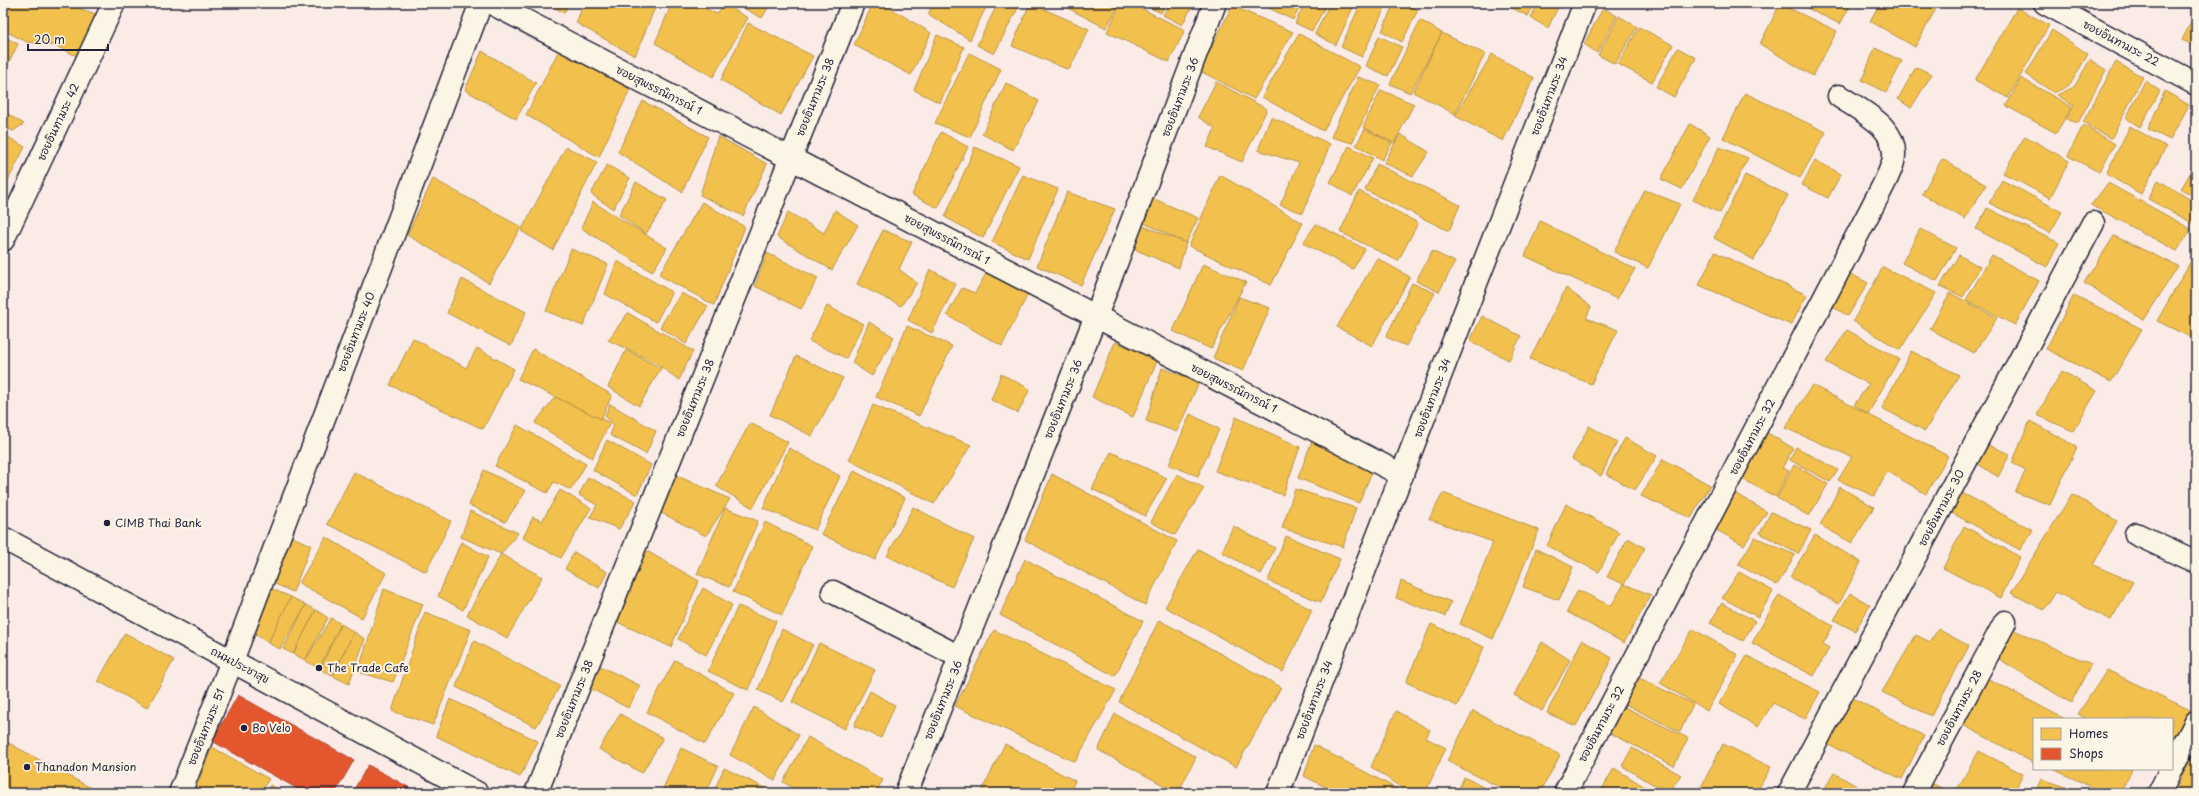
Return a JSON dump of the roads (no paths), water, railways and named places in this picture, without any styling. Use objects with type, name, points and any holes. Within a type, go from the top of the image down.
[{"type":"street","name":"ซอยอินทามระ 42","points":[[3,240],[114,3]]},
{"type":"street","name":"ซอยอินทามระ 40","points":[[232,661],[481,3]]},
{"type":"street","name":"ซอยสุพรรณิการณ์ 1","points":[[491,3],[1402,475]]},
{"type":"street","name":"ซอยอินทามระ 38","points":[[536,793],[853,3]]},
{"type":"street","name":"ซอยอินทามระ 36","points":[[906,793],[1096,316],[1216,3]]},
{"type":"street","name":"ซอยอินทามระ 34","points":[[1278,793],[1584,3]]},
{"type":"street","name":"ซอยอินทามระ 22","points":[[2045,3],[2196,84]]},
{"type":"street","name":"ซอยอินทามระ 32","points":[[1565,793],[1872,208],[1893,162],[1894,144],[1882,124],[1839,96]]},
{"type":"street","name":"ซอยอินทามระ 30","points":[[1789,793],[2093,223]]},
{"type":"street","points":[[2136,534],[2196,562]]},
{"type":"street","name":"ถนนประชาสุข","points":[[3,538],[477,793]]},
{"type":"street","points":[[833,592],[960,658]]},
{"type":"street","name":"ซอยอินทามระ 28","points":[[1914,793],[2005,622]]},
{"type":"street","name":"ซอยอินทามระ 51","points":[[180,793],[232,661]]},
{"type":"street","points":[[2173,766],[2196,722]]},
{"type":"street","points":[[2159,793],[2171,770]]},
{"type":"place","name":"CIMB Thai Bank","points":[[107,523]]},
{"type":"place","name":"The Trade Cafe","points":[[319,668]]},
{"type":"place","name":"Bo Velo","points":[[244,728]]},
{"type":"place","name":"Thanadon Mansion","points":[[27,767]]}]
